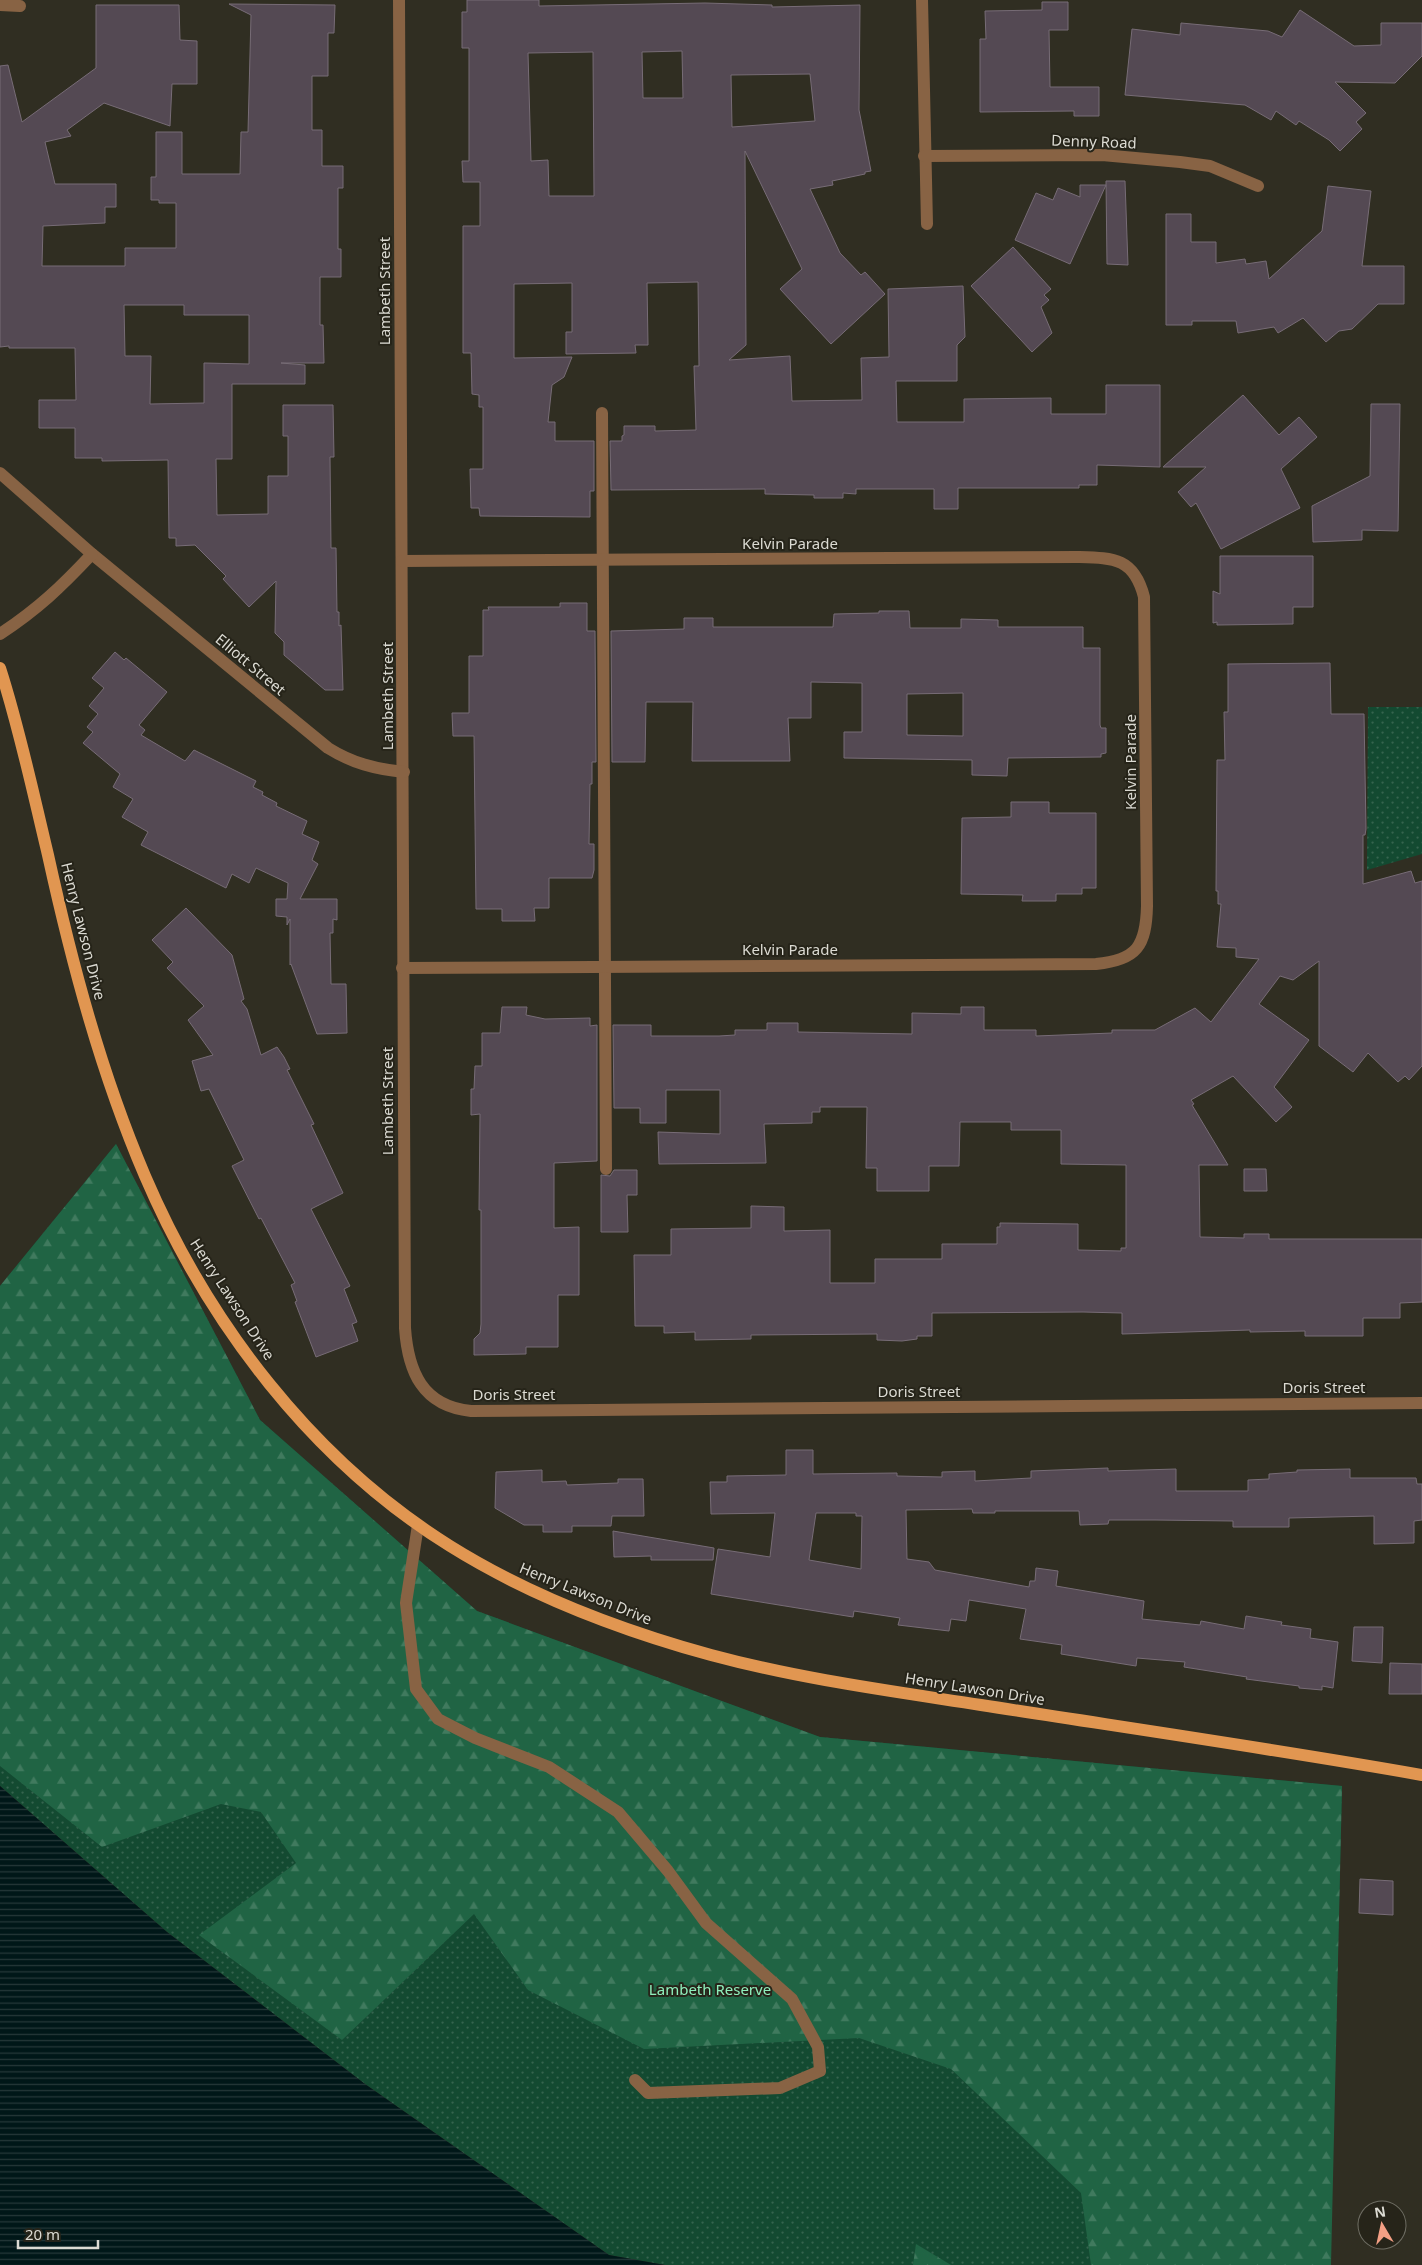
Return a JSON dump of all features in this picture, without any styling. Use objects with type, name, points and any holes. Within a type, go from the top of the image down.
[{"type":"main road","name":"Henry Lawson Drive","points":[[0,668],[24,754],[60,906],[96,1042],[120,1113],[158,1207],[195,1274],[232,1333],[284,1401],[340,1460],[418,1525],[480,1564],[558,1602],[668,1642],[751,1665],[878,1689],[1422,1775]]},
{"type":"street","name":"Lambeth Street","points":[[399,0],[404,772],[402,968],[406,1328],[409,1362],[424,1388]]},
{"type":"street","points":[[922,0],[927,224]]},
{"type":"street","points":[[0,5],[20,6]]},
{"type":"street","name":"Denny Road","points":[[924,156],[1102,155],[1180,162],[1210,166],[1258,186]]},
{"type":"street","points":[[602,413],[606,1169]]},
{"type":"street","name":"Elliott Street","points":[[0,473],[92,554],[328,748],[364,766],[404,772]]},
{"type":"street","points":[[0,634],[31,613],[61,588],[92,554]]},
{"type":"street","name":"Kelvin Parade","points":[[402,561],[1078,557],[1100,558],[1118,562],[1132,569],[1140,581],[1146,616],[1147,906],[1142,940],[1132,954],[1118,962],[1096,964],[402,968]]},
{"type":"street","name":"Doris Street","points":[[424,1388],[443,1404],[456,1409],[470,1411],[1422,1403]]},
{"type":"street","points":[[418,1525],[406,1603],[416,1689],[438,1720],[475,1738],[549,1767],[618,1812],[668,1871],[706,1923],[792,1999],[818,2047],[820,2071],[780,2088],[648,2093],[635,2080]]},
{"type":"green space","points":[[1368,707],[1422,707],[1422,854],[1367,870]]},
{"type":"green space","name":"Lambeth Reserve","points":[[116,1144],[260,1420],[477,1611],[820,1737],[1342,1786],[1330,2265],[665,2265],[609,2255],[365,2084],[167,1932],[0,1786],[0,1286]]},
{"type":"green space","name":"Lambeth Reserve","points":[[116,1144],[260,1420],[477,1611],[820,1737],[1342,1786],[1331,2265],[1091,2265],[1081,2193],[951,2069],[859,2038],[644,2049],[528,1990],[474,1914],[342,2040],[199,1935],[296,1863],[261,1812],[221,1804],[102,1847],[0,1766],[0,1286]]},
{"type":"green space","points":[[916,2244],[951,2265],[913,2265]]},
{"type":"shaded area","points":[[0,1786],[167,1932],[365,2084],[609,2255],[665,2265],[0,2265]]},
{"type":"building","points":[[467,0],[539,0],[539,6],[705,3],[772,5],[772,7],[860,5],[859,110],[871,171],[832,181],[833,185],[810,189],[840,253],[861,275],[865,272],[885,294],[831,344],[780,289],[802,269],[745,151],[746,345],[729,360],[790,356],[792,401],[862,400],[861,358],[889,357],[888,289],[963,286],[965,337],[957,345],[957,381],[896,381],[897,422],[964,422],[964,399],[1051,398],[1051,414],[1106,414],[1106,385],[1160,385],[1160,467],[1097,465],[1097,485],[1079,485],[1079,488],[958,488],[958,509],[934,509],[934,489],[856,489],[856,494],[843,493],[843,498],[814,498],[814,495],[765,494],[765,489],[611,490],[610,441],[622,441],[624,426],[655,426],[655,431],[696,430],[694,366],[699,366],[698,282],[647,283],[648,345],[635,345],[636,353],[566,354],[566,332],[572,332],[572,283],[514,284],[514,358],[572,357],[564,377],[552,385],[548,422],[555,422],[555,441],[594,441],[594,491],[590,491],[590,517],[480,516],[479,508],[471,508],[470,469],[483,469],[483,407],[479,407],[479,395],[472,394],[471,353],[463,353],[463,226],[480,226],[480,182],[463,182],[462,161],[469,161],[469,48],[462,48],[462,12],[467,12]],"holes":[[[682,51],[683,98],[643,98],[642,52]],[[593,52],[594,196],[549,196],[548,160],[531,161],[528,53]],[[810,74],[815,121],[732,127],[731,75]]]},
{"type":"building","points":[[1042,2],[1068,2],[1068,30],[1049,30],[1050,87],[1099,87],[1099,116],[1074,116],[1074,111],[980,112],[980,39],[986,39],[985,11],[1042,10]]},
{"type":"building","points":[[229,4],[335,5],[334,33],[328,33],[328,76],[312,76],[312,130],[322,130],[322,166],[343,166],[343,188],[338,188],[338,249],[341,249],[341,277],[320,277],[320,325],[323,325],[324,363],[281,363],[305,365],[305,384],[232,384],[232,459],[216,459],[217,515],[268,514],[268,476],[288,476],[288,436],[283,436],[283,405],[333,405],[334,457],[330,457],[331,548],[336,548],[337,612],[339,612],[339,626],[341,625],[343,690],[325,690],[284,655],[284,642],[275,633],[276,581],[249,607],[223,579],[226,576],[195,545],[176,546],[176,538],[169,538],[168,460],[102,461],[102,458],[75,458],[75,428],[39,428],[39,400],[76,400],[75,348],[0,347],[0,66],[8,65],[22,122],[96,68],[96,5],[179,5],[180,40],[197,41],[197,84],[172,84],[170,126],[104,103],[67,130],[71,136],[45,142],[55,184],[116,184],[116,207],[105,207],[105,223],[43,226],[42,266],[125,266],[125,248],[176,248],[176,203],[159,203],[159,200],[151,200],[151,177],[156,177],[156,132],[182,132],[182,174],[240,174],[241,132],[248,132],[251,15]],"holes":[[[124,305],[184,305],[184,315],[249,315],[249,364],[204,363],[204,403],[150,404],[151,356],[125,356]]]},
{"type":"building","points":[[1300,10],[1354,46],[1381,45],[1381,23],[1422,23],[1422,56],[1395,83],[1335,82],[1366,113],[1356,122],[1362,129],[1340,151],[1329,140],[1299,121],[1296,125],[1276,111],[1271,120],[1245,105],[1125,95],[1132,29],[1180,35],[1181,23],[1268,31],[1282,37]]},
{"type":"building","points":[[1106,181],[1125,181],[1128,265],[1107,264]]},
{"type":"building","points":[[1080,185],[1106,185],[1070,264],[1015,240],[1036,193],[1053,200],[1058,188],[1080,197]]},
{"type":"building","points":[[1328,186],[1371,191],[1362,266],[1404,266],[1404,304],[1378,304],[1352,329],[1339,331],[1326,342],[1303,318],[1278,333],[1274,327],[1238,333],[1236,321],[1192,321],[1192,325],[1166,325],[1166,214],[1191,214],[1191,242],[1216,242],[1216,263],[1245,259],[1246,264],[1266,261],[1269,279],[1322,231]]},
{"type":"building","points":[[1013,247],[1051,289],[1044,295],[1049,300],[1041,307],[1052,333],[1032,352],[971,286]]},
{"type":"building","points":[[1243,395],[1279,435],[1299,417],[1317,437],[1281,469],[1300,508],[1221,549],[1196,503],[1191,507],[1178,492],[1206,467],[1163,467]]},
{"type":"building","points":[[1371,404],[1400,404],[1398,531],[1362,530],[1362,540],[1313,542],[1312,506],[1370,476]]},
{"type":"building","points":[[1220,556],[1313,556],[1313,607],[1293,607],[1293,624],[1217,625],[1217,622],[1213,623],[1213,591],[1220,594]]},
{"type":"building","points":[[560,603],[587,603],[587,631],[595,631],[596,762],[592,762],[592,784],[590,784],[589,844],[594,844],[594,870],[592,878],[549,878],[549,908],[534,908],[535,921],[502,921],[502,909],[476,909],[474,736],[453,736],[452,713],[469,713],[469,656],[483,656],[483,610],[489,610],[488,607],[560,607]]},
{"type":"building","points":[[879,611],[909,611],[910,628],[961,628],[961,619],[998,620],[998,627],[1083,627],[1083,648],[1100,648],[1100,725],[1101,728],[1106,728],[1106,753],[1101,754],[1101,757],[1008,758],[1007,776],[972,775],[972,760],[844,758],[844,732],[862,732],[862,683],[811,682],[811,718],[788,718],[790,761],[692,761],[693,702],[646,702],[645,762],[612,762],[611,631],[684,629],[684,618],[713,618],[713,627],[833,627],[834,614],[879,613]],"holes":[[[963,693],[963,736],[907,735],[907,694]]]},
{"type":"building","points":[[115,652],[124,660],[126,658],[167,692],[139,725],[145,730],[141,735],[185,761],[194,750],[256,781],[253,787],[263,792],[262,795],[277,803],[276,806],[307,821],[302,834],[319,842],[312,860],[318,864],[300,899],[337,899],[337,920],[333,919],[333,933],[330,933],[331,984],[346,984],[347,1033],[317,1034],[290,965],[290,919],[287,925],[287,917],[276,916],[276,899],[287,899],[288,883],[256,868],[249,883],[232,874],[226,888],[141,845],[148,832],[122,817],[133,799],[113,787],[120,774],[83,743],[93,732],[87,727],[98,714],[89,706],[104,688],[92,678]]},
{"type":"building","points":[[1330,663],[1331,714],[1364,714],[1366,829],[1365,835],[1363,835],[1363,884],[1411,871],[1415,883],[1422,881],[1422,1066],[1409,1080],[1405,1076],[1398,1082],[1368,1053],[1353,1072],[1319,1046],[1319,961],[1293,980],[1280,976],[1259,1004],[1309,1040],[1274,1087],[1292,1107],[1276,1122],[1233,1076],[1191,1100],[1194,1104],[1192,1105],[1228,1165],[1199,1165],[1200,1237],[1244,1238],[1244,1234],[1269,1234],[1269,1239],[1422,1239],[1422,1302],[1400,1303],[1400,1318],[1363,1318],[1363,1336],[1305,1336],[1305,1331],[1250,1332],[1250,1330],[1122,1334],[1122,1313],[1083,1312],[932,1313],[932,1336],[917,1336],[917,1339],[902,1341],[877,1340],[877,1334],[751,1335],[751,1339],[695,1340],[695,1332],[664,1333],[664,1326],[635,1326],[634,1255],[671,1255],[671,1229],[751,1228],[751,1206],[784,1207],[784,1231],[830,1230],[830,1283],[875,1283],[875,1259],[942,1259],[942,1244],[997,1244],[997,1227],[1000,1227],[1000,1223],[1078,1224],[1078,1250],[1121,1251],[1121,1248],[1126,1248],[1126,1165],[1061,1164],[1061,1130],[1011,1130],[1011,1122],[960,1122],[959,1166],[929,1166],[929,1191],[877,1191],[877,1168],[866,1168],[867,1107],[820,1107],[820,1112],[812,1112],[812,1123],[764,1124],[766,1163],[659,1164],[658,1132],[720,1134],[720,1090],[666,1090],[666,1123],[640,1123],[640,1108],[614,1108],[613,1025],[651,1025],[651,1036],[735,1035],[735,1030],[767,1030],[767,1023],[798,1023],[798,1032],[912,1034],[912,1013],[961,1014],[961,1007],[984,1007],[984,1030],[1036,1030],[1036,1036],[1112,1033],[1112,1030],[1155,1030],[1195,1008],[1211,1022],[1259,959],[1236,957],[1236,948],[1217,947],[1221,904],[1218,904],[1218,891],[1216,891],[1217,760],[1225,760],[1224,712],[1228,712],[1228,664]]},
{"type":"building","points":[[1011,802],[1049,802],[1049,813],[1096,813],[1096,888],[1082,888],[1082,894],[1056,894],[1056,901],[1022,901],[1023,895],[961,894],[962,818],[1011,817]]},
{"type":"building","points":[[186,908],[232,955],[244,999],[241,1001],[247,1009],[261,1055],[277,1047],[284,1057],[290,1069],[287,1070],[314,1124],[311,1125],[343,1193],[311,1209],[350,1286],[344,1289],[357,1322],[352,1324],[358,1341],[316,1357],[295,1302],[297,1301],[291,1285],[295,1283],[232,1166],[244,1160],[209,1089],[201,1091],[192,1061],[213,1055],[188,1020],[204,1006],[167,968],[173,962],[152,940]]},
{"type":"building","points":[[502,1007],[527,1007],[526,1015],[545,1019],[590,1018],[590,1026],[597,1025],[597,1161],[554,1163],[554,1228],[579,1227],[579,1295],[558,1295],[558,1347],[526,1347],[526,1354],[474,1355],[474,1339],[480,1333],[481,1324],[480,1114],[471,1115],[471,1089],[474,1089],[475,1066],[482,1066],[482,1033],[500,1033]]},
{"type":"building","points":[[1244,1169],[1266,1169],[1267,1191],[1244,1191]]},
{"type":"building","points":[[614,1170],[637,1170],[637,1195],[627,1195],[628,1232],[601,1232],[601,1175],[610,1176]]},
{"type":"building","points":[[786,1450],[813,1450],[813,1474],[897,1473],[897,1476],[942,1477],[942,1472],[975,1471],[975,1481],[1031,1478],[1031,1471],[1108,1468],[1108,1471],[1176,1469],[1176,1491],[1248,1491],[1248,1480],[1269,1479],[1269,1474],[1297,1472],[1297,1470],[1350,1469],[1350,1478],[1416,1478],[1417,1484],[1422,1484],[1422,1520],[1414,1521],[1414,1543],[1374,1544],[1374,1516],[1289,1518],[1289,1527],[1233,1527],[1233,1521],[1109,1520],[1108,1524],[1080,1525],[1079,1511],[995,1511],[995,1513],[973,1513],[972,1509],[906,1510],[907,1559],[929,1562],[935,1570],[1029,1587],[1030,1581],[1035,1581],[1036,1568],[1058,1571],[1056,1586],[1144,1601],[1142,1619],[1200,1625],[1201,1621],[1244,1629],[1246,1616],[1282,1622],[1281,1625],[1311,1629],[1310,1638],[1338,1642],[1333,1688],[1322,1686],[1322,1690],[1299,1688],[1299,1686],[1246,1679],[1247,1677],[1184,1667],[1185,1662],[1137,1658],[1136,1666],[1061,1654],[1062,1645],[1020,1639],[1026,1609],[969,1600],[966,1621],[951,1619],[949,1631],[898,1625],[900,1618],[854,1611],[853,1617],[711,1594],[718,1549],[770,1557],[775,1513],[711,1514],[710,1482],[727,1482],[727,1476],[786,1475]],"holes":[[[816,1513],[856,1513],[856,1516],[862,1516],[861,1569],[809,1560]]]},
{"type":"building","points":[[542,1470],[542,1482],[566,1481],[567,1485],[618,1483],[618,1479],[643,1479],[644,1516],[612,1516],[611,1526],[572,1526],[572,1532],[543,1532],[543,1525],[524,1525],[495,1508],[496,1472]]},
{"type":"building","points":[[613,1531],[714,1548],[713,1560],[651,1560],[651,1556],[614,1557]]},
{"type":"building","points":[[1354,1627],[1383,1627],[1382,1663],[1352,1661]]},
{"type":"building","points":[[1390,1663],[1422,1664],[1422,1694],[1389,1694]]},
{"type":"building","points":[[1360,1879],[1393,1881],[1393,1915],[1359,1913]]}]
